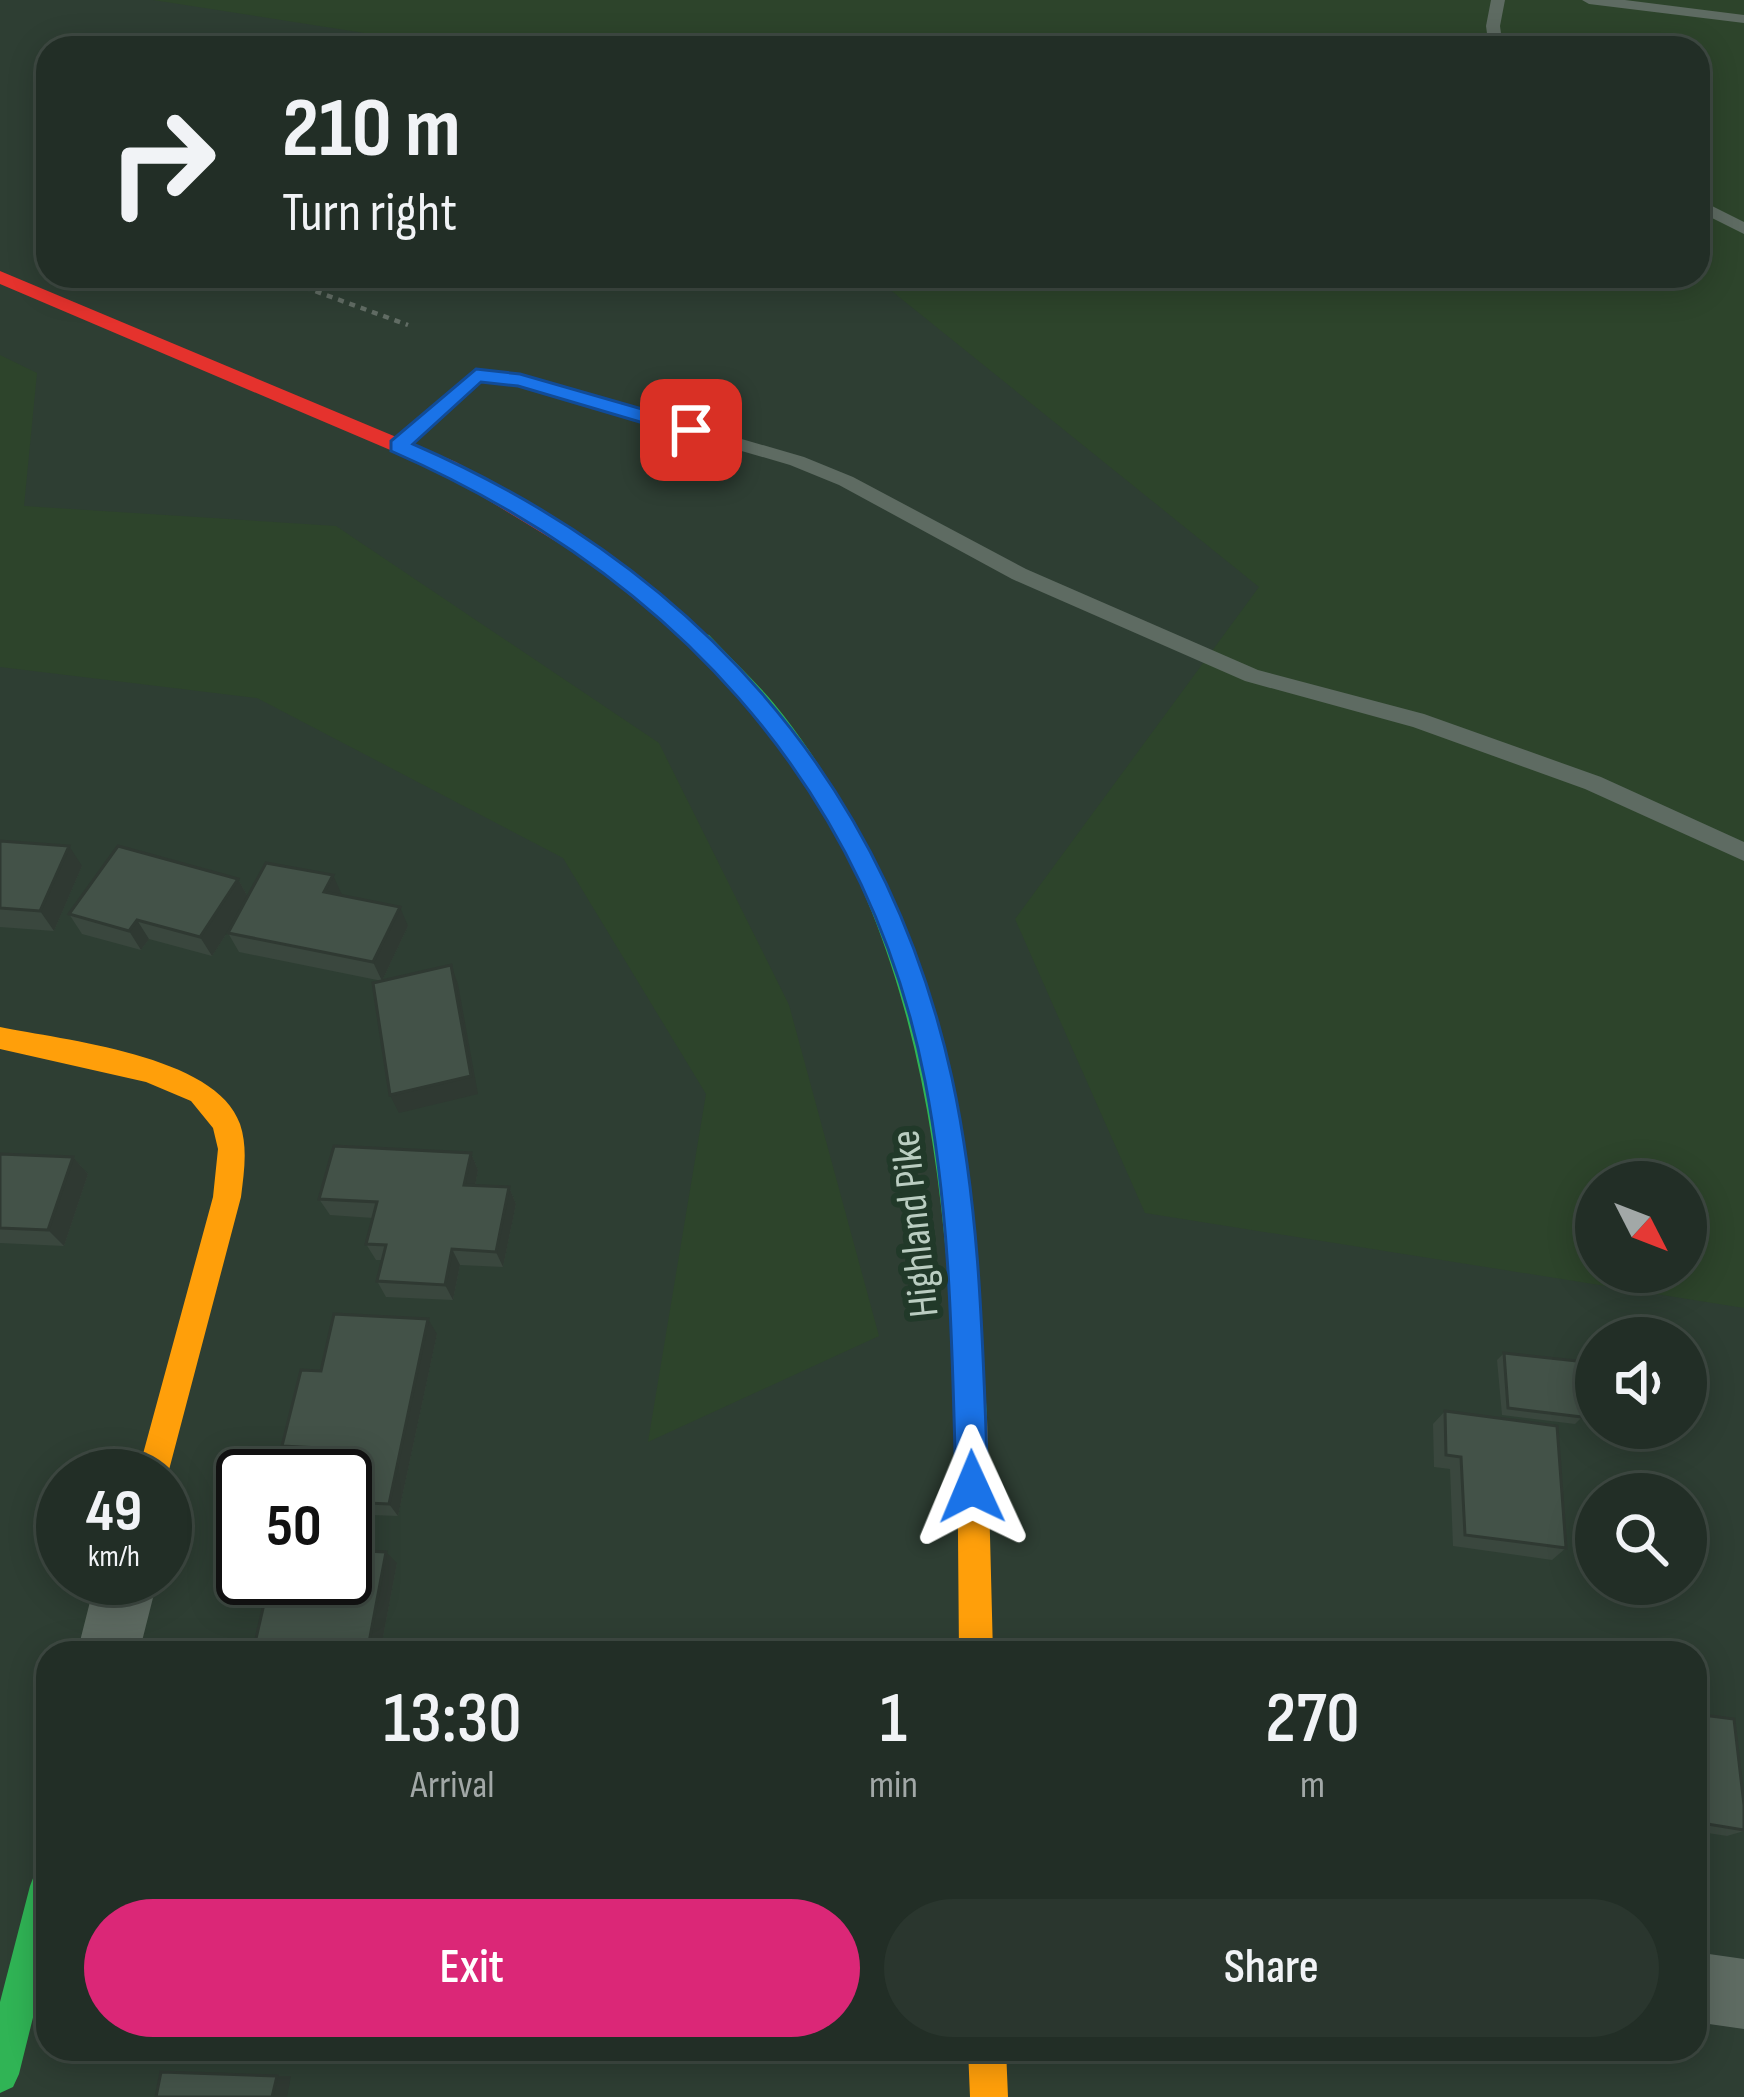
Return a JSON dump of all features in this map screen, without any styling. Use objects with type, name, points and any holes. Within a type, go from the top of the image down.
[{"type":"main road","name":"Highland Pike","points":[[0,277],[466,476],[626,576],[715,653],[774,721],[831,803],[874,884],[911,977],[938,1080],[965,1273],[976,1641]]},
{"type":"main road","points":[[0,1038],[149,1071],[201,1094],[226,1123],[232,1149],[227,1197],[160,1449]]},
{"type":"main road","points":[[0,2074],[36,1933]]},
{"type":"main road","points":[[988,2061],[989,2097]]},
{"type":"street","points":[[111,1641],[120,1605]]},
{"type":"street","points":[[1707,1989],[1744,1994]]},
{"type":"lane","points":[[1494,36],[1498,0]]},
{"type":"lane","points":[[1588,0],[1744,19]]},
{"type":"lane","points":[[1710,211],[1744,229]]},
{"type":"lane","points":[[398,446],[476,375],[520,380],[796,460],[846,481],[1019,574],[1252,676],[1417,720],[1593,783],[1744,852]]},
{"type":"path","points":[[306,288],[408,325]]},
{"type":"green space","points":[[153,0],[1744,0],[1744,1308],[1649,1293],[1707,1293],[1707,1161],[1575,1161],[1575,1281],[1145,1213],[1015,919],[1259,587],[888,288],[1710,288],[1710,36],[383,36]]},
{"type":"green space","points":[[0,355],[37,373],[24,506],[336,526],[659,743],[789,1005],[879,1336],[648,1442],[706,1094],[563,858],[257,698],[0,667]]},
{"type":"building","points":[[0,841],[69,846],[40,911],[0,908]]},
{"type":"building","points":[[118,846],[238,879],[200,937],[137,920],[129,931],[69,914]]},
{"type":"building","points":[[266,863],[333,875],[324,892],[400,907],[373,962],[228,933]]},
{"type":"building","points":[[451,965],[471,1076],[390,1095],[373,983]]},
{"type":"building","points":[[334,1146],[471,1153],[464,1185],[509,1187],[496,1252],[452,1249],[445,1285],[377,1281],[386,1245],[366,1244],[377,1202],[319,1199]]},
{"type":"building","points":[[0,1154],[73,1157],[48,1230],[0,1228]]},
{"type":"building","points":[[334,1314],[428,1319],[389,1504],[372,1503],[372,1449],[282,1446],[301,1370],[321,1371]]},
{"type":"building","points":[[1504,1353],[1575,1361],[1575,1416],[1508,1408]]},
{"type":"building","points":[[1445,1411],[1557,1426],[1566,1548],[1465,1535],[1461,1457],[1446,1455]]},
{"type":"building","points":[[372,1551],[386,1552],[369,1641],[255,1641],[264,1605],[372,1605]]},
{"type":"building","points":[[1707,1716],[1734,1719],[1744,1830],[1707,1824]]},
{"type":"building","points":[[161,2072],[277,2076],[272,2097],[156,2097]]},
{"type":"traffic: fast","points":[[701,641],[774,720],[833,808],[879,901],[914,1000],[939,1103],[956,1207],[972,1419]]},
{"type":"traffic: fast","points":[[0,2074],[36,1933]]},
{"type":"traffic: slow","points":[[0,1038],[149,1071],[201,1093],[226,1123],[232,1149],[227,1197],[160,1449]]},
{"type":"traffic: slow","points":[[972,1419],[976,1641]]},
{"type":"traffic: slow","points":[[988,2061],[989,2097]]},
{"type":"traffic: jam","points":[[0,277],[449,467],[596,556],[701,641]]},
{"type":"route","points":[[691,430],[520,380],[476,375],[398,446],[466,476],[626,576],[715,653],[774,721],[831,803],[874,884],[911,977],[938,1080],[965,1273],[972,1487]]}]
